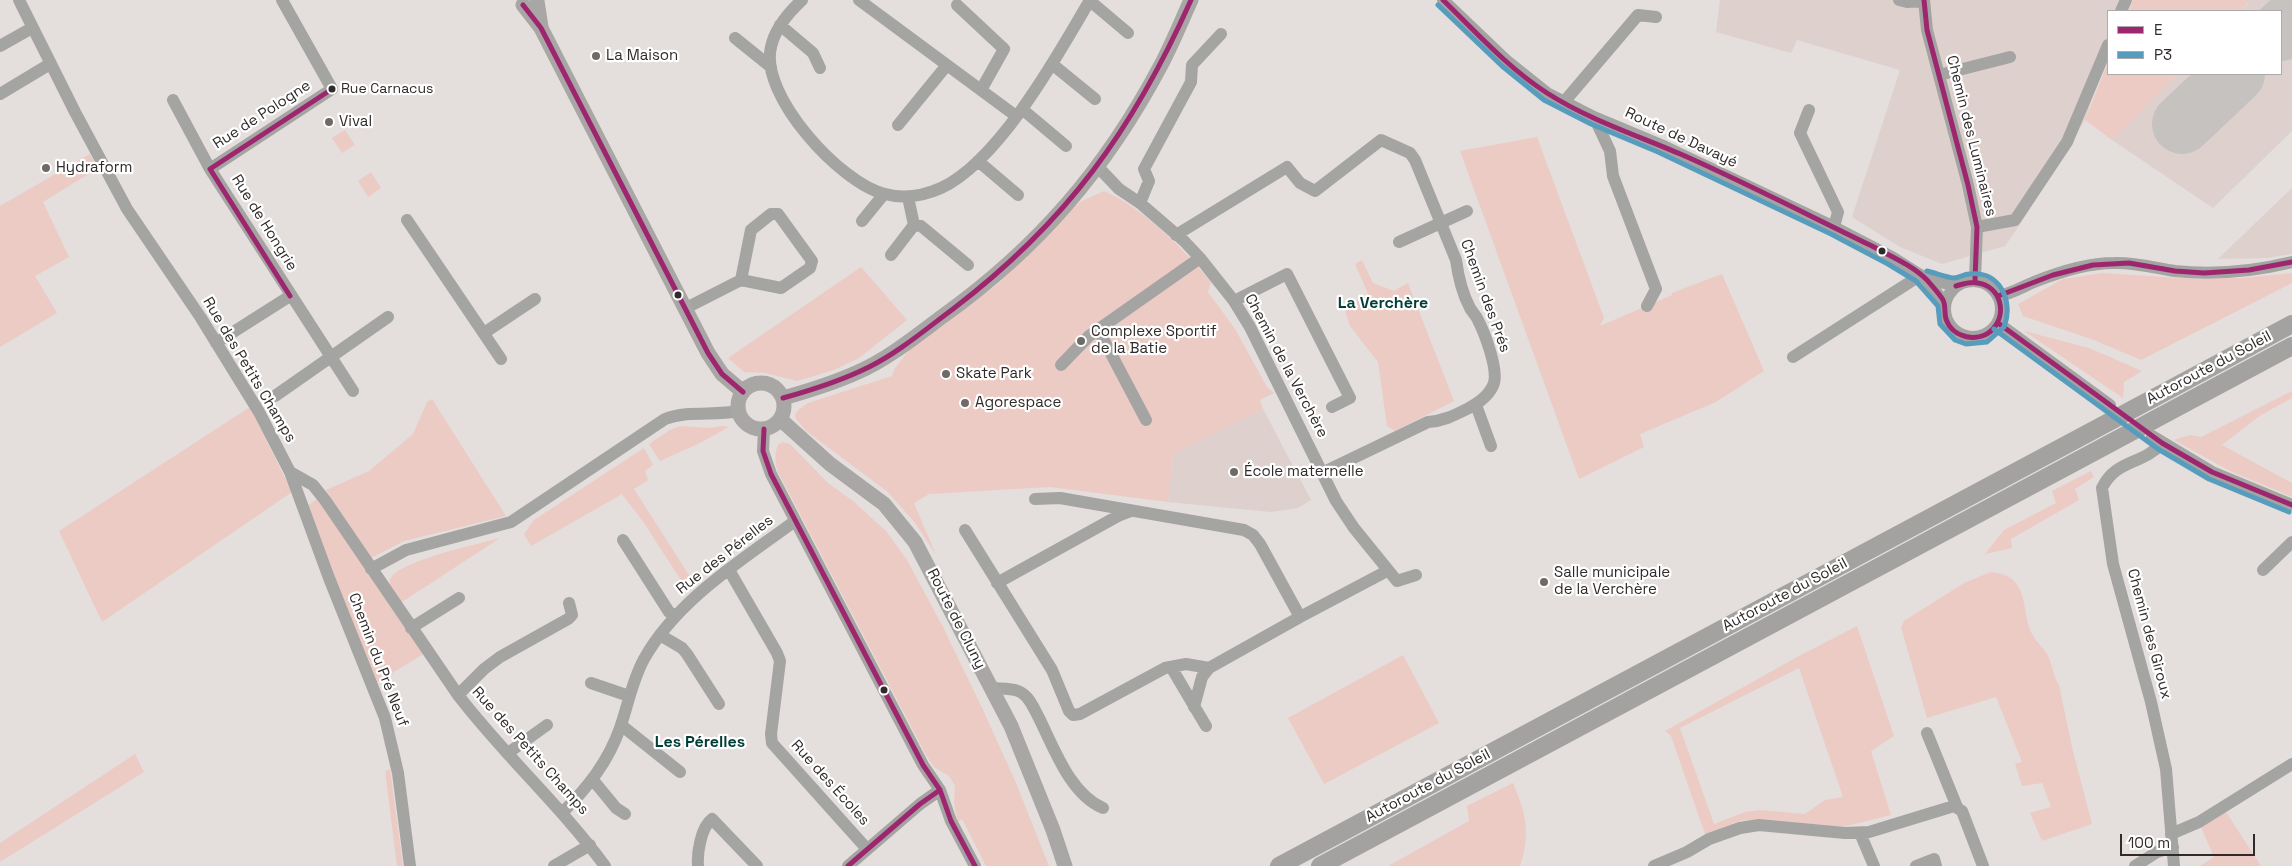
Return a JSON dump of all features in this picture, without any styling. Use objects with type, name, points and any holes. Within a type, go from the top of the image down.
[{"type":"highway","name":"Autoroute du Soleil","points":[[1279,866],[2292,324]]},
{"type":"highway","name":"Autoroute du Soleil","points":[[1320,866],[2292,346]]},
{"type":"main road","points":[[783,398],[859,372],[890,353],[956,307],[1000,273],[1030,244],[1076,196],[1098,167],[1148,89],[1190,0]]},
{"type":"main road","points":[[528,2],[715,364],[722,374],[743,392]]},
{"type":"main road","points":[[763,383],[772,386],[783,398],[783,413],[780,419],[770,428],[757,429],[745,423],[739,411],[739,400],[743,392],[754,384],[763,383]]},
{"type":"main road","name":"Route de Cluny","points":[[780,419],[830,464],[884,504],[915,542],[991,688],[1026,763],[1065,866]]},
{"type":"street","name":"Rue des Petits Champs","points":[[19,0],[50,64],[127,209],[216,342],[259,412],[290,472],[313,485],[325,500],[458,695],[482,726],[563,812],[605,866]]},
{"type":"street","name":"Rue de Pologne","points":[[210,169],[332,89],[282,0]]},
{"type":"street","points":[[802,0],[780,25],[771,48],[770,67],[780,94],[793,117],[815,144],[843,173],[861,185],[884,194],[908,197],[940,188],[958,178],[978,161],[1019,113],[1052,64],[1090,0],[1128,32]]},
{"type":"street","points":[[859,0],[981,90],[1019,113],[1066,146]]},
{"type":"street","name":"Route de Davayé","points":[[1443,0],[1532,82],[1564,102],[1834,227],[1892,257],[1923,277],[1956,286]]},
{"type":"street","points":[[1899,0],[1907,2],[1924,0]]},
{"type":"street","name":"Chemin des Luminaires","points":[[1924,0],[1927,30],[1977,227],[1975,280]]},
{"type":"street","points":[[957,4],[1004,50],[981,90]]},
{"type":"street","points":[[1564,102],[1638,15],[1656,17]]},
{"type":"street","points":[[780,25],[813,53],[820,68]]},
{"type":"street","points":[[0,46],[32,28]]},
{"type":"street","points":[[1140,203],[1149,181],[1144,169],[1191,82],[1192,65],[1222,34]]},
{"type":"street","points":[[735,38],[770,67]]},
{"type":"street","points":[[1977,227],[2015,220],[2067,142],[2107,47]]},
{"type":"street","points":[[1939,76],[2010,57]]},
{"type":"street","points":[[0,94],[50,64]]},
{"type":"street","points":[[1052,64],[1095,99]]},
{"type":"street","points":[[898,125],[947,65]]},
{"type":"street","name":"Rue de Hongrie","points":[[173,100],[210,169],[290,296],[353,391]]},
{"type":"street","points":[[1809,110],[1800,132],[1838,212],[1834,227]]},
{"type":"street","points":[[1594,117],[1610,151],[1614,176],[1656,289],[1647,306]]},
{"type":"street","name":"Chemin des Prés","points":[[1176,235],[1287,167],[1300,183],[1315,191],[1381,140],[1410,153],[1415,160],[1456,260],[1457,272],[1470,308],[1478,318],[1494,367],[1494,383],[1476,405],[1443,421],[1428,422],[1322,473]]},
{"type":"street","points":[[978,161],[1018,195]]},
{"type":"street","name":"Chemin de la Verchère","points":[[1098,167],[1119,189],[1140,203],[1200,258],[1234,301],[1250,327],[1336,501],[1387,571],[1398,581],[1416,575]]},
{"type":"street","points":[[862,221],[884,194]]},
{"type":"street","points":[[891,255],[914,225],[908,197]]},
{"type":"street","points":[[1399,242],[1467,211]]},
{"type":"street","points":[[686,308],[741,280],[781,288],[810,268],[812,261],[778,214],[771,214],[751,230],[741,280]]},
{"type":"street","points":[[407,220],[501,359]]},
{"type":"street","points":[[914,225],[921,226],[968,265]]},
{"type":"street","points":[[1060,365],[1098,329],[1200,258]]},
{"type":"street","points":[[1998,296],[2008,294],[2057,273],[2082,266],[2115,263],[2178,271],[2220,272],[2264,269],[2292,262]]},
{"type":"street","points":[[1234,301],[1287,274],[1350,398],[1332,407]]},
{"type":"street","points":[[1793,357],[1923,277]]},
{"type":"street","name":"Route de Davayé","points":[[1923,277],[1945,304]]},
{"type":"street","points":[[1975,280],[1986,283],[1998,296],[2001,305],[1998,323],[1984,335],[1967,337],[1952,328],[1944,312],[1945,304],[1947,296],[1956,286],[1975,280]]},
{"type":"street","points":[[216,342],[290,296]]},
{"type":"street","points":[[484,334],[535,299]]},
{"type":"street","points":[[275,396],[388,317]]},
{"type":"street","points":[[1998,323],[2110,405]]},
{"type":"street","points":[[1098,329],[1146,420]]},
{"type":"street","points":[[1476,405],[1491,446]]},
{"type":"street","points":[[371,569],[406,550],[511,522],[665,419],[680,414],[724,414],[739,411]]},
{"type":"street","points":[[764,429],[764,457],[771,474],[923,765],[940,790],[951,821],[975,866]]},
{"type":"street","name":"Chemin des Giroux","points":[[2174,866],[2166,769],[2151,702],[2114,564],[2102,488],[2113,472],[2151,455],[2157,439],[2220,475],[2292,505]]},
{"type":"street","name":"Chemin du Pré Neuf","points":[[290,472],[325,569],[385,718],[398,773],[410,866]]},
{"type":"street","points":[[1035,498],[1060,498],[1244,530],[1253,535],[1260,544],[1300,617]]},
{"type":"street","points":[[997,583],[1118,516],[1131,511]]},
{"type":"street","name":"Rue des Pérelles","points":[[563,812],[593,780],[603,765],[621,726],[629,696],[644,660],[676,615],[729,570],[795,521]]},
{"type":"street","points":[[965,530],[1052,670],[1069,711],[1073,715],[1080,714],[1171,667],[1200,665],[1209,668]]},
{"type":"street","name":"Rue des Pérelles","points":[[622,540],[669,612],[676,615]]},
{"type":"street","points":[[2263,570],[2292,542]]},
{"type":"street","name":"Rue des Écoles","points":[[729,570],[778,653],[780,661],[772,743],[867,849]]},
{"type":"street","points":[[1194,707],[1202,677],[1209,668],[1387,571]]},
{"type":"street","points":[[411,628],[459,598]]},
{"type":"street","points":[[458,695],[484,669],[500,657],[568,619],[572,615],[569,603]]},
{"type":"street","points":[[660,636],[682,648],[719,704]]},
{"type":"street","points":[[1171,667],[1206,726]]},
{"type":"street","points":[[591,683],[629,696]]},
{"type":"street","points":[[991,688],[1019,692],[1029,700],[1062,764],[1079,790],[1091,803],[1103,808]]},
{"type":"street","points":[[508,753],[547,725]]},
{"type":"street","points":[[621,726],[680,772]]},
{"type":"street","points":[[1927,733],[1957,807],[1962,811],[1984,866]]},
{"type":"street","points":[[2135,866],[2199,822],[2292,764]]},
{"type":"street","points":[[593,780],[616,808],[625,814]]},
{"type":"street","points":[[848,866],[920,804],[940,790]]},
{"type":"street","points":[[1654,866],[1687,852],[1710,839],[1740,828],[1759,825],[1860,833],[1869,832],[1954,806],[1957,807]]},
{"type":"street","points":[[698,866],[704,831],[707,822],[712,819],[757,866]]},
{"type":"street","points":[[1860,833],[1874,866]]},
{"type":"street","points":[[554,866],[590,845]]},
{"type":"street","points":[[1916,866],[1934,859],[1936,866]]},
{"type":"shaded area","points":[[1720,0],[2127,0],[2123,10],[2107,10],[2107,56],[2085,120],[2005,246],[1942,264],[1900,247],[1852,217],[1900,70],[1797,40],[1791,53],[1716,32]]},
{"type":"shaded area","points":[[2133,0],[2244,0],[2248,3],[2241,10],[2129,10]]},
{"type":"shaded area","points":[[2244,0],[2292,0],[2292,131],[2213,208],[2112,140],[2177,75],[2282,75],[2282,10],[2241,10],[2248,4]]},
{"type":"shaded area","points":[[2107,65],[2107,75],[2177,75],[2112,140],[2085,120]]},
{"type":"shaded area","points":[[345,130],[355,145],[342,153],[332,138]]},
{"type":"shaded area","points":[[1537,137],[1604,318],[1600,326],[1672,295],[1672,293],[1722,274],[1764,371],[1716,402],[1640,434],[1644,447],[1579,479],[1460,151]]},
{"type":"shaded area","points":[[90,154],[98,168],[43,202],[69,257],[35,276],[57,313],[0,347],[0,206]]},
{"type":"shaded area","points":[[371,172],[381,188],[368,197],[358,181]]},
{"type":"shaded area","points":[[2292,188],[2292,254],[2267,258],[2218,259]]},
{"type":"shaded area","name":"Complexe Sportif de la Batie","points":[[1104,191],[1133,207],[1148,218],[1201,270],[1211,282],[1208,292],[1235,329],[1267,387],[1274,393],[1260,400],[1263,409],[1173,454],[1168,502],[1050,487],[929,494],[914,503],[936,555],[916,524],[888,492],[806,431],[795,415],[798,410],[808,403],[892,376],[895,368],[910,349],[997,285],[1080,202]]},
{"type":"shaded area","points":[[1362,260],[1373,283],[1394,291],[1408,283],[1454,401],[1395,431],[1387,426],[1378,362],[1350,326],[1344,307],[1369,296],[1355,264]]},
{"type":"shaded area","points":[[861,267],[907,320],[859,358],[834,370],[797,381],[765,373],[744,372],[728,358]]},
{"type":"shaded area","points":[[2102,273],[2197,279],[2243,278],[2292,273],[2292,283],[2141,360],[2094,340],[2023,316],[2018,304],[2063,279]]},
{"type":"shaded area","points":[[2024,331],[2089,348],[2142,371],[2124,382],[2123,398]]},
{"type":"shaded area","points":[[2292,391],[2292,398],[2261,415],[2222,445],[2292,483],[2292,497],[2230,471],[2174,440],[2190,435],[2201,437]]},
{"type":"shaded area","points":[[432,399],[506,516],[404,541],[371,558],[326,490],[369,471],[413,434],[427,402]]},
{"type":"shaded area","points":[[250,407],[292,492],[102,622],[59,531]]},
{"type":"shaded area","name":"École maternelle","points":[[1263,409],[1311,500],[1298,508],[1271,512],[1168,502],[1173,454]]},
{"type":"shaded area","points":[[680,426],[729,427],[700,443],[660,461],[649,444],[670,430]]},
{"type":"shaded area","points":[[783,442],[790,444],[828,483],[853,501],[886,531],[907,560],[943,627],[983,710],[1016,783],[1049,866],[986,866],[962,819],[958,822],[954,804],[955,786],[949,776],[934,767],[926,755],[778,472],[776,452],[778,445]]},
{"type":"shaded area","points":[[644,448],[653,465],[645,471],[648,480],[634,489],[694,583],[686,588],[644,523],[622,494],[531,546],[524,534],[534,520]]},
{"type":"shaded area","points":[[2091,471],[2094,477],[2075,489],[2079,500],[2011,539],[2012,548],[1985,554],[2004,530],[2056,503],[2052,491]]},
{"type":"shaded area","points":[[318,498],[425,653],[376,683],[306,507]]},
{"type":"shaded area","points":[[500,538],[399,604],[392,592],[390,580],[396,573],[407,566],[439,554]]},
{"type":"shaded area","points":[[1991,572],[2004,575],[2013,580],[2018,587],[2022,595],[2032,634],[2050,660],[2059,685],[2072,747],[2092,824],[2042,841],[2030,813],[2051,807],[2042,783],[2022,786],[2015,764],[2022,762],[1996,697],[1927,718],[1901,627],[1904,621],[1964,583]]},
{"type":"shaded area","points":[[1857,626],[1894,736],[1871,751],[1891,815],[1842,827],[1762,819],[1740,821],[1705,834],[1671,736],[1665,731],[1797,657]],"holes":[[[1799,668],[1843,797],[1825,800],[1805,814],[1760,810],[1745,812],[1714,824],[1680,728]]]},
{"type":"shaded area","points":[[1403,655],[1439,723],[1324,784],[1288,718]]},
{"type":"shaded area","points":[[135,754],[144,772],[0,862],[0,843]]},
{"type":"shaded area","points":[[390,769],[403,866],[397,866],[385,771]]},
{"type":"shaded area","points":[[1513,783],[1524,814],[1526,834],[1520,866],[1388,866],[1469,821],[1467,806]]},
{"type":"shaded area","points":[[2226,812],[2261,866],[2200,866],[2214,857],[2201,827]]},
{"type":"runway","points":[[2282,30],[2292,21]]},
{"type":"runway","points":[[2182,124],[2234,75]]},
{"type":"transit line","name":"E","points":[[783,398],[848,377],[891,354],[953,309],[994,276],[1030,242],[1093,171],[1120,132],[1169,47],[1191,0]]},
{"type":"transit line","name":"E","points":[[1443,0],[1506,61],[1533,83],[1563,103],[1597,120],[1685,156],[1901,261],[1927,280],[1940,295],[1944,302],[1946,319],[1954,331],[1966,337],[1987,334],[1993,329],[2000,316],[1997,295],[1986,285],[1978,283],[1956,286]]},
{"type":"transit line","name":"E","points":[[1924,0],[1927,30],[1968,185],[1977,227],[1975,280]]},
{"type":"transit line","name":"E","points":[[523,5],[541,28],[708,353],[722,374],[743,392]]},
{"type":"transit line","name":"P3","points":[[1438,5],[1502,66],[1544,100],[1591,124],[1658,152],[1831,234],[1916,281],[1938,306],[1940,324],[1955,340],[1966,344],[1987,342],[2004,327],[2007,308],[2002,290],[1996,282],[1980,274],[1967,274],[1954,278],[1927,271]]},
{"type":"transit line","name":"E","points":[[210,169],[332,89]]},
{"type":"transit line","name":"E","points":[[210,169],[290,296]]},
{"type":"transit line","name":"E","points":[[1998,296],[2053,275],[2093,265],[2129,263],[2175,271],[2204,273],[2249,270],[2292,262]]},
{"type":"transit line","name":"E","points":[[1998,323],[2162,443],[2212,472],[2292,505]]},
{"type":"transit line","name":"P3","points":[[1994,329],[2158,449],[2209,479],[2289,512]]},
{"type":"transit line","name":"E","points":[[764,429],[763,451],[771,474],[923,765],[940,790],[951,821],[975,866]]},
{"type":"transit line","name":"E","points":[[848,866],[920,804],[940,790]]},
{"type":"place","name":"La Maison","points":[[596,56]]},
{"type":"place","name":"Rue Carnacus","points":[[332,89]]},
{"type":"place","name":"Vival","points":[[329,122]]},
{"type":"place","name":"Hydraform","points":[[46,168]]},
{"type":"place","name":"Complexe Sportif de la Batie","points":[[1081,341]]},
{"type":"place","name":"Skate Park","points":[[946,374]]},
{"type":"place","name":"Agorespace","points":[[965,403]]},
{"type":"place","name":"École maternelle","points":[[1234,472]]},
{"type":"place","name":"Salle municipale de la Verchère","points":[[1544,582]]},
{"type":"district","name":"La Verchère","points":[[1383,304]]},
{"type":"district","name":"Les Pérelles","points":[[700,743]]}]
